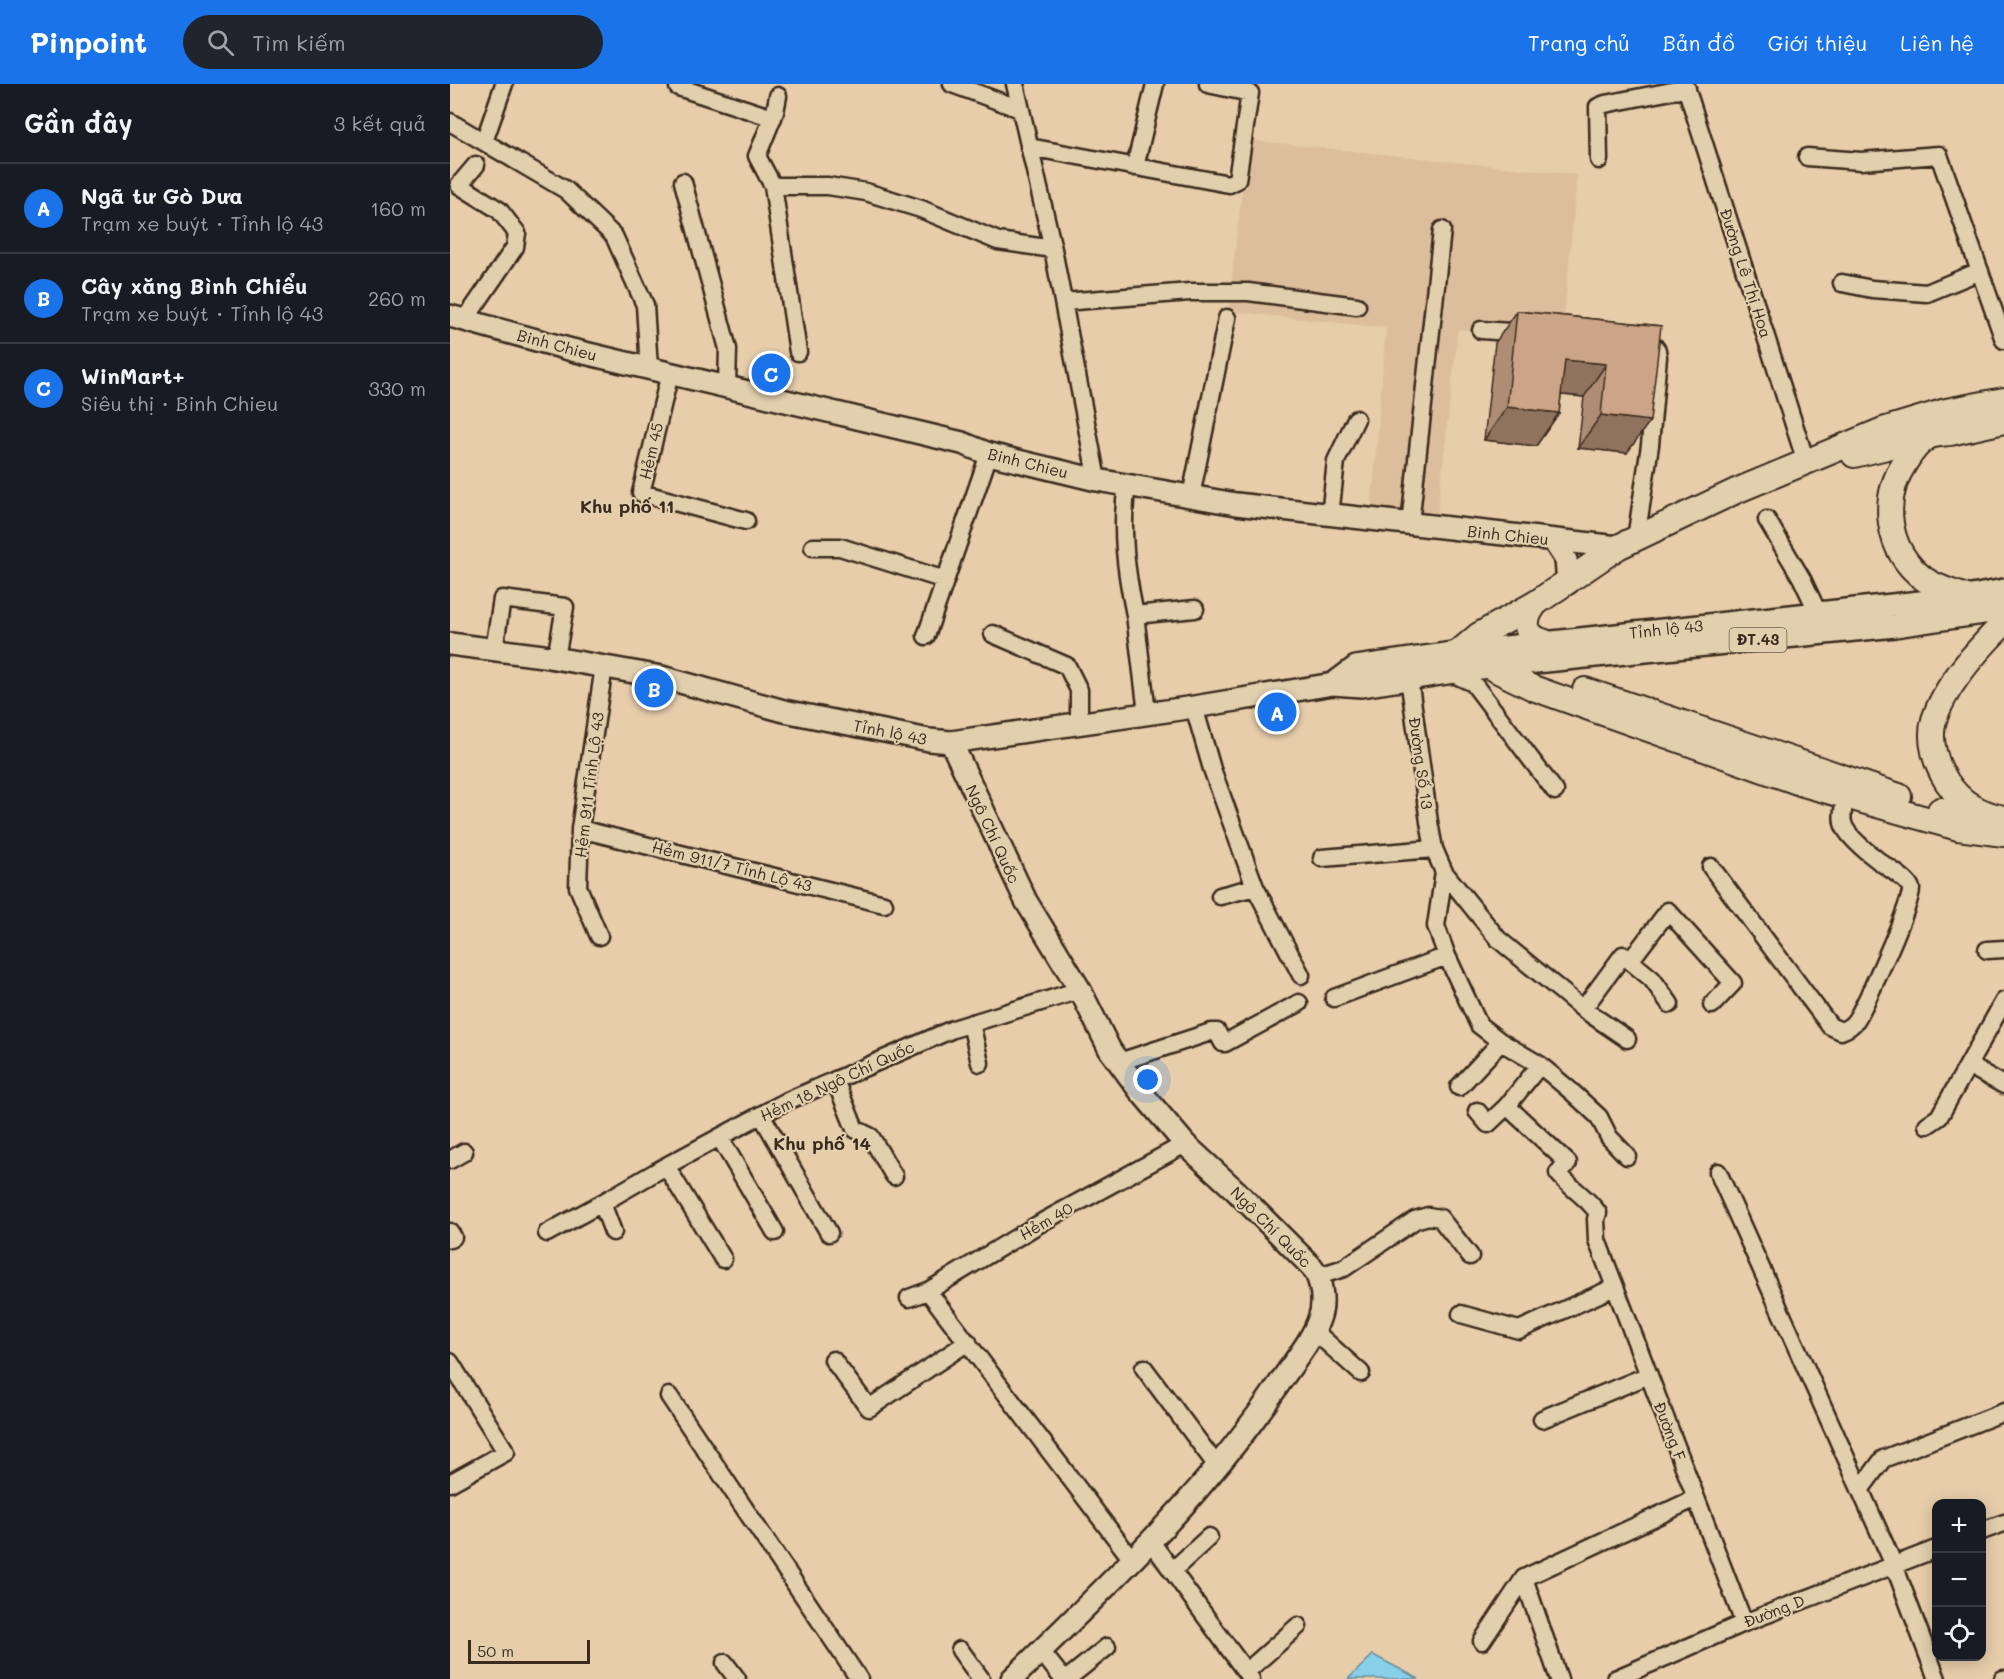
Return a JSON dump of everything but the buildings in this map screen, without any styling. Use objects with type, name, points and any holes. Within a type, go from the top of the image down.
[{"type":"highway","points":[[1809,460],[1882,430],[1946,411],[2004,400]]},
{"type":"highway","points":[[1809,460],[1855,455],[2004,421]]},
{"type":"highway","points":[[1928,437],[1912,451],[1899,470],[1891,491],[1890,522],[1904,556],[1919,574],[1943,589],[1966,597]]},
{"type":"highway","name":"ĐT.43","points":[[1477,661],[1479,635],[1536,603],[1627,543],[1736,491],[1809,460]]},
{"type":"highway","points":[[1536,603],[1527,621],[1528,629],[1531,636],[1545,642]]},
{"type":"highway","points":[[2004,623],[1979,648],[1944,698],[1933,721],[1932,739],[1934,756],[1949,786],[1960,798],[1979,811],[2004,818]]},
{"type":"highway","points":[[1477,661],[1533,688],[1803,784],[1958,828],[2004,834]]},
{"type":"highway","points":[[1477,661],[1944,811],[1970,814],[1979,811]]},
{"type":"main road","name":"Binh Chieu","points":[[458,318],[572,350],[962,443],[989,454],[1097,480],[1236,504],[1330,516],[1553,540],[1627,543]]},
{"type":"main road","points":[[1553,540],[1566,560],[1568,583]]},
{"type":"main road","name":"Tỉnh lộ 43","points":[[450,644],[556,658],[662,677],[784,711],[929,740],[951,742],[1333,684],[1361,686],[1409,678],[1545,642],[1966,597],[2004,590]]},
{"type":"main road","name":"Tỉnh lộ 43","points":[[1333,684],[1356,667],[1477,661],[1895,626],[2004,610]]},
{"type":"main road","name":"Ngô Chí Quốc","points":[[951,742],[1021,892],[1080,990],[1110,1050],[1185,1144],[1235,1190],[1319,1276],[1322,1296],[1320,1318],[1313,1330],[1261,1411],[1217,1466],[1152,1543],[1012,1679]]},
{"type":"street","points":[[484,142],[504,84]]},
{"type":"street","points":[[678,84],[678,87],[773,118]]},
{"type":"street","points":[[952,84],[1020,109]]},
{"type":"street","points":[[1015,84],[1053,249],[1097,480]]},
{"type":"street","points":[[1135,167],[1155,84]]},
{"type":"street","points":[[1029,147],[1229,184],[1237,180],[1250,93],[1208,84]]},
{"type":"street","points":[[1599,160],[1598,107],[1686,86]]},
{"type":"street","name":"Đường Lê Thị Hoa","points":[[1686,86],[1809,460]]},
{"type":"street","points":[[778,96],[773,118],[757,156],[773,186],[798,352]]},
{"type":"street","points":[[450,122],[566,190],[614,236],[645,305],[649,368]]},
{"type":"street","points":[[1807,157],[1862,161],[1939,155],[2004,340]]},
{"type":"street","points":[[458,318],[515,247],[517,233],[499,210],[455,182],[476,165]]},
{"type":"street","points":[[683,182],[728,349],[727,386]]},
{"type":"street","points":[[773,186],[828,186],[866,192],[921,208],[998,241],[1053,249]]},
{"type":"street","points":[[1410,524],[1442,230]]},
{"type":"street","points":[[1842,283],[1872,289],[1928,293],[1980,271]]},
{"type":"street","points":[[1063,302],[1190,292],[1248,292],[1357,306]]},
{"type":"street","points":[[1191,496],[1227,318]]},
{"type":"street","points":[[1481,330],[1543,335]]},
{"type":"street","points":[[1620,341],[1654,346],[1658,357],[1650,445],[1627,543]]},
{"type":"street","name":"Hẻm 45","points":[[670,373],[641,493],[746,520]]},
{"type":"street","points":[[1330,516],[1336,461],[1356,419]]},
{"type":"street","points":[[926,636],[989,454]]},
{"type":"street","points":[[1127,485],[1124,509],[1124,550],[1136,615],[1147,713]]},
{"type":"street","points":[[1767,520],[1802,579],[1818,613]]},
{"type":"street","points":[[813,547],[840,547],[945,580]]},
{"type":"street","points":[[494,650],[502,599],[566,607],[556,658]]},
{"type":"street","points":[[1136,615],[1195,609]]},
{"type":"street","points":[[993,634],[1067,666],[1079,690],[1079,723]]},
{"type":"street","points":[[1477,661],[1473,683],[1555,791]]},
{"type":"street","name":"Hẻm 911 Tỉnh Lộ 43","points":[[599,936],[578,887],[580,829],[604,666]]},
{"type":"street","name":"Đường Số 13","points":[[1409,678],[1434,849],[1444,872],[1497,939],[1583,1009],[1627,1039]]},
{"type":"street","points":[[1194,706],[1212,769],[1255,887],[1301,975]]},
{"type":"street","points":[[1711,867],[1830,1026],[1841,1031],[1847,1029],[1855,1022],[1864,1004],[1907,909],[1912,892],[1910,886],[1846,831],[1842,817],[1846,796]]},
{"type":"street","name":"Hẻm 911/7 Tỉnh Lộ 43","points":[[580,829],[884,904]]},
{"type":"street","points":[[1322,858],[1434,849]]},
{"type":"street","points":[[1444,872],[1437,926],[1447,956],[1479,1025],[1501,1042],[1539,1065],[1599,1117],[1609,1137],[1627,1156]]},
{"type":"street","points":[[1220,896],[1255,887]]},
{"type":"street","points":[[1630,961],[1668,911],[1733,983],[1712,1005]]},
{"type":"street","points":[[1583,1009],[1623,955],[1652,979],[1670,1004]]},
{"type":"street","points":[[1334,998],[1447,956]]},
{"type":"street","name":"Hẻm 18 Ngô Chí Quốc","points":[[547,1233],[785,1102],[952,1029],[1080,990]]},
{"type":"street","points":[[1927,1125],[1939,1118],[2004,1001]]},
{"type":"street","points":[[1119,1062],[1211,1032],[1217,1032],[1225,1043],[1299,1004]]},
{"type":"street","points":[[971,1023],[980,1063]]},
{"type":"street","points":[[1459,1087],[1501,1042]]},
{"type":"street","points":[[1477,1111],[1488,1124],[1507,1106],[1539,1065]]},
{"type":"street","points":[[1968,1065],[2004,1085]]},
{"type":"street","points":[[835,1080],[855,1129],[871,1137],[894,1176]]},
{"type":"street","name":"Đường F","points":[[1507,1106],[1568,1163],[1558,1173],[1567,1185],[1580,1194],[1598,1213],[1597,1240],[1744,1623]]},
{"type":"street","points":[[762,1116],[829,1233]]},
{"type":"street","points":[[720,1138],[775,1232]]},
{"type":"street","name":"Hẻm 40","points":[[909,1298],[928,1291],[1044,1221],[1185,1144]]},
{"type":"street","points":[[666,1166],[723,1259]]},
{"type":"street","points":[[1718,1172],[1894,1565],[1937,1679]]},
{"type":"street","points":[[602,1203],[613,1232]]},
{"type":"street","points":[[1319,1276],[1344,1268],[1415,1221],[1428,1216],[1440,1218],[1470,1256]]},
{"type":"street","points":[[1461,1314],[1519,1330],[1615,1287]]},
{"type":"street","points":[[928,1291],[1133,1561]]},
{"type":"street","points":[[1313,1330],[1361,1373]]},
{"type":"street","points":[[834,1360],[869,1408],[968,1342]]},
{"type":"street","points":[[450,1362],[506,1452],[450,1483]]},
{"type":"street","points":[[1144,1368],[1217,1466]]},
{"type":"street","points":[[1542,1419],[1649,1376]]},
{"type":"street","points":[[669,1396],[859,1679]]},
{"type":"street","points":[[1860,1490],[1883,1459],[2004,1412]]},
{"type":"street","points":[[1482,1641],[1524,1578],[1696,1498]]},
{"type":"street","points":[[1986,1530],[2004,1523]]},
{"type":"street","points":[[1172,1571],[1209,1537]]},
{"type":"street","points":[[1152,1543],[1249,1676],[1299,1626]]},
{"type":"street","name":"Đường D","points":[[1615,1679],[1744,1623],[1932,1551]]},
{"type":"street","points":[[1524,1578],[1558,1679]]},
{"type":"street","points":[[1041,1651],[1065,1679],[1107,1647]]},
{"type":"street","points":[[960,1650],[981,1679]]},
{"type":"street","points":[[725,1663],[737,1679]]},
{"type":"shaded area","points":[[1248,140],[1577,175],[1562,340],[1458,329],[1436,525],[1371,516],[1386,328],[1228,311]]},
{"type":"water","points":[[1373,1655],[1419,1679],[1348,1679]]},
{"type":"place","name":"WinMart+","points":[[771,373]]},
{"type":"place","name":"Cây xăng Bình Chiểu","points":[[654,688]]},
{"type":"place","name":"Ngã tư Gò Dưa","points":[[1277,712]]},
{"type":"district","name":"Khu phố 11","points":[[627,507]]},
{"type":"district","name":"Khu phố 14","points":[[822,1144]]}]
